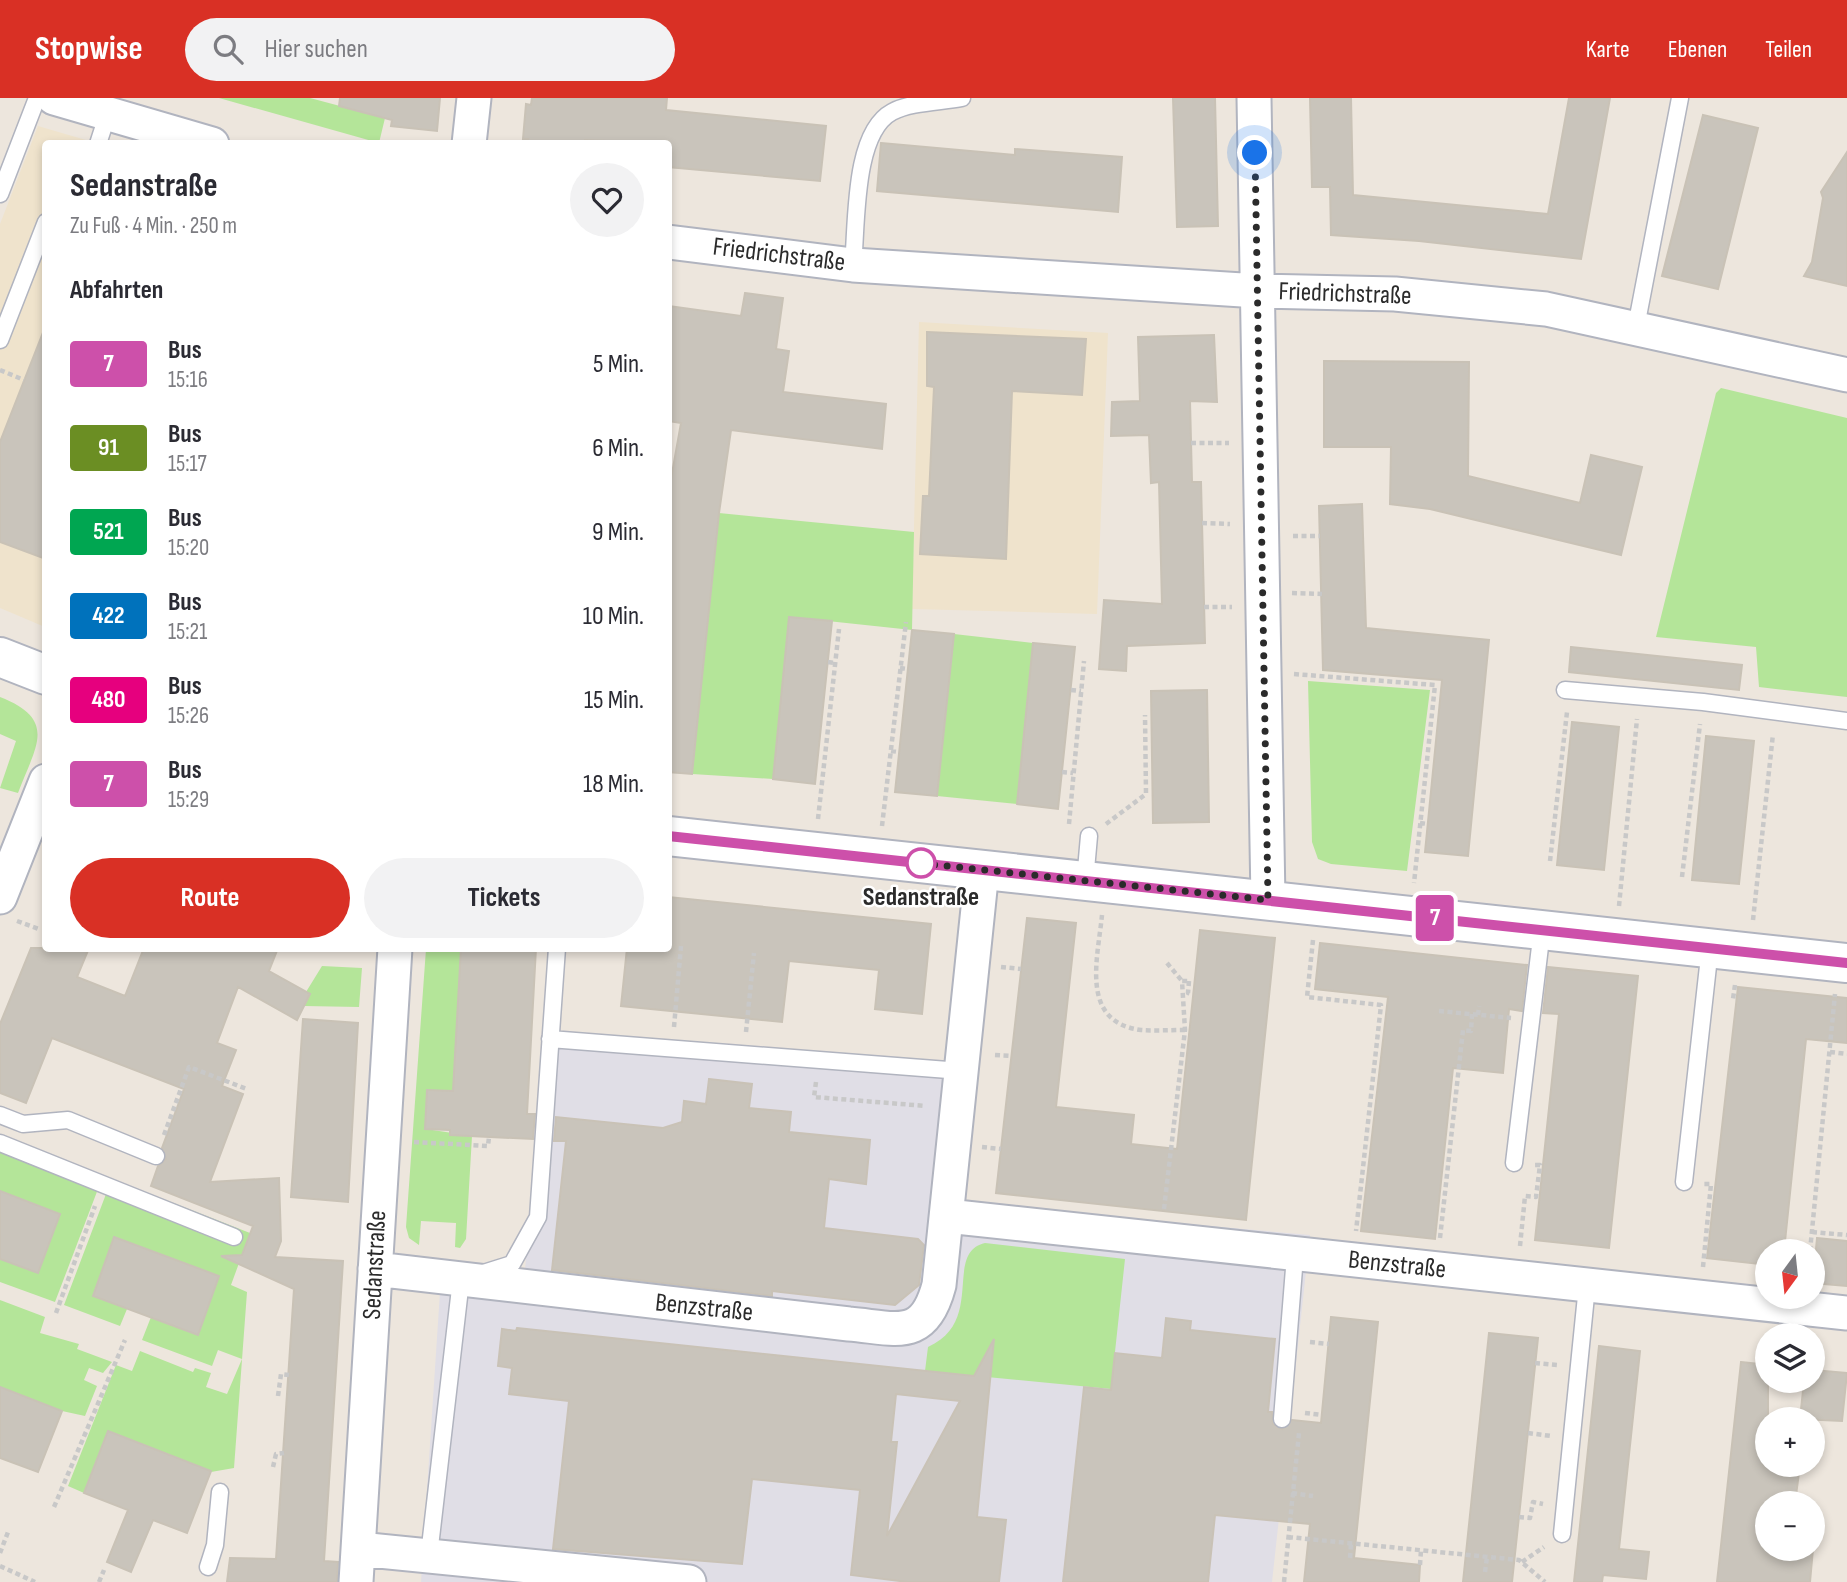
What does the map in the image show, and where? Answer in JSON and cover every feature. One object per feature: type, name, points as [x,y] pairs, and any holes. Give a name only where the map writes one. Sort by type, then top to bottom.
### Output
[{"type":"street","points":[[469,140],[474,98]]},
{"type":"street","points":[[1254,98],[1268,900]]},
{"type":"street","points":[[54,99],[103,128],[185,140]]},
{"type":"street","name":"Friedrichstraße","points":[[672,242],[853,265],[1258,291],[1395,294],[1546,309],[1847,376]]},
{"type":"street","points":[[0,657],[42,674]]},
{"type":"street","points":[[8,909],[42,794]]},
{"type":"street","points":[[672,836],[1843,962]]},
{"type":"street","name":"Benzstraße","points":[[375,1269],[906,1329],[922,1322],[933,1309],[947,1216],[982,870]]},
{"type":"street","name":"Sedanstraße","points":[[356,1582],[395,952]]},
{"type":"street","name":"Benzstraße","points":[[947,1216],[1847,1313]]},
{"type":"street","points":[[359,1549],[689,1582]]},
{"type":"lane","points":[[853,265],[863,155],[877,122],[894,110],[962,98]]},
{"type":"lane","points":[[1636,327],[1680,98]]},
{"type":"lane","points":[[0,194],[54,99]]},
{"type":"lane","points":[[0,340],[42,232]]},
{"type":"lane","points":[[1567,690],[1703,702],[1774,713],[1847,720]]},
{"type":"lane","points":[[1089,836],[1095,882]]},
{"type":"lane","points":[[1514,1163],[1529,1020],[1542,930]]},
{"type":"lane","points":[[1684,1182],[1710,948]]},
{"type":"lane","points":[[429,1555],[461,1280],[512,1264],[538,1217],[557,952]]},
{"type":"lane","points":[[550,1039],[961,1071]]},
{"type":"lane","points":[[0,1115],[23,1124],[68,1120],[156,1156]]},
{"type":"lane","points":[[0,1143],[234,1237]]},
{"type":"lane","points":[[1282,1419],[1295,1255]]},
{"type":"lane","points":[[1562,1534],[1587,1286]]},
{"type":"lane","points":[[208,1567],[215,1545],[220,1492]]},
{"type":"path","points":[[0,370],[24,380]]},
{"type":"path","points":[[1191,443],[1224,443]]},
{"type":"path","points":[[1202,523],[1226,524]]},
{"type":"path","points":[[1303,536],[1320,536]]},
{"type":"path","points":[[1303,593],[1322,594]]},
{"type":"path","points":[[1205,607],[1228,607]]},
{"type":"path","points":[[878,858],[906,622]]},
{"type":"path","points":[[815,852],[823,742],[839,629]]},
{"type":"path","points":[[1069,826],[1084,661]]},
{"type":"path","points":[[828,662],[835,663]]},
{"type":"path","points":[[900,668],[908,669]]},
{"type":"path","points":[[1306,674],[1436,682],[1436,710],[1426,766],[1417,851]]},
{"type":"path","points":[[1071,690],[1081,691]]},
{"type":"path","points":[[1550,861],[1567,690]]},
{"type":"path","points":[[1621,893],[1640,696]]},
{"type":"path","points":[[1682,877],[1703,702]]},
{"type":"path","points":[[1754,907],[1774,713]]},
{"type":"path","points":[[1144,715],[1146,791]]},
{"type":"path","points":[[1145,724],[1151,723]]},
{"type":"path","points":[[891,751],[899,752]]},
{"type":"path","points":[[1426,766],[1433,767]]},
{"type":"path","points":[[1062,772],[1073,774]]},
{"type":"path","points":[[1089,836],[1146,791],[1153,791]]},
{"type":"path","points":[[1420,823],[1428,824]]},
{"type":"path","points":[[1095,882],[1096,992],[1105,1013],[1116,1022],[1140,1030],[1185,1030]]},
{"type":"path","points":[[1317,905],[1307,997],[1381,1005],[1371,1125],[1357,1222]]},
{"type":"path","points":[[8,909],[39,929]]},
{"type":"path","points":[[672,1048],[681,946]]},
{"type":"path","points":[[745,1054],[754,953]]},
{"type":"path","points":[[1811,1239],[1830,1052],[1843,962]]},
{"type":"path","points":[[1166,1187],[1185,1030],[1183,1005],[1186,999],[1182,996],[1182,981],[1167,963]]},
{"type":"path","points":[[1182,981],[1189,981],[1188,993],[1194,994]]},
{"type":"path","points":[[1734,986],[1733,999],[1736,999]]},
{"type":"path","points":[[1355,1002],[1356,993]]},
{"type":"path","points":[[1183,1005],[1192,1006]]},
{"type":"path","points":[[1438,1269],[1464,1030],[1471,1031],[1479,1006]]},
{"type":"path","points":[[1439,1011],[1529,1020]]},
{"type":"path","points":[[1830,1052],[1847,1054]]},
{"type":"path","points":[[1454,1056],[1461,1058]]},
{"type":"path","points":[[818,1060],[814,1097],[957,1108]]},
{"type":"path","points":[[156,1156],[188,1067],[247,1089]]},
{"type":"path","points":[[382,1141],[488,1146],[489,1137]]},
{"type":"path","points":[[1514,1163],[1541,1166],[1536,1197],[1525,1196],[1520,1250]]},
{"type":"path","points":[[1684,1182],[1714,1185],[1703,1259]]},
{"type":"path","points":[[55,1313],[95,1204]]},
{"type":"path","points":[[1812,1232],[1847,1236]]},
{"type":"path","points":[[54,1507],[125,1340]]},
{"type":"path","points":[[1316,1343],[1329,1344]]},
{"type":"path","points":[[1535,1363],[1545,1364]]},
{"type":"path","points":[[278,1396],[281,1374],[289,1375]]},
{"type":"path","points":[[1309,1413],[1322,1415]]},
{"type":"path","points":[[1528,1433],[1537,1434]]},
{"type":"path","points":[[273,1467],[276,1454],[284,1453]]},
{"type":"path","points":[[1284,1582],[1292,1493],[1313,1496]]},
{"type":"path","points":[[0,1553],[8,1532]]},
{"type":"path","points":[[1288,1537],[1522,1562],[1545,1582]]},
{"type":"path","points":[[1350,1558],[1351,1544]]},
{"type":"path","points":[[1420,1565],[1421,1550]]},
{"type":"path","points":[[1485,1572],[1487,1557]]},
{"type":"path","points":[[0,1566],[35,1582]]},
{"type":"path","points":[[99,1582],[104,1570]]},
{"type":"shaded area","points":[[38,126],[86,140],[42,140],[42,626],[0,608],[0,224]]},
{"type":"shaded area","points":[[919,322],[1108,333],[1097,614],[912,609]]},
{"type":"shaded area","points":[[545,1030],[952,1062],[964,1204],[1310,1235],[1272,1582],[421,1582],[440,1292],[524,1282]]},
{"type":"green space","points":[[219,98],[310,98],[385,118],[380,140],[368,140]]},
{"type":"green space","points":[[1721,388],[1847,418],[1847,697],[1759,687],[1756,647],[1656,637],[1716,393]]},
{"type":"green space","points":[[719,513],[914,532],[912,630],[790,617],[773,779],[692,774]]},
{"type":"green space","points":[[954,634],[1033,643],[1017,804],[937,796]]},
{"type":"green space","points":[[1308,681],[1430,690],[1407,871],[1331,864],[1318,859],[1312,842]]},
{"type":"green space","points":[[0,697],[30,715],[36,725],[38,736],[35,748],[18,793],[0,788],[16,741],[0,734]]},
{"type":"green space","points":[[426,952],[461,952],[453,1091],[426,1129],[472,1136],[466,1239],[460,1248],[455,1247],[456,1223],[421,1221],[419,1245],[409,1238],[406,1227]]},
{"type":"green space","points":[[322,966],[362,968],[359,1007],[304,1006],[310,994],[306,992]]},
{"type":"green space","points":[[0,1135],[250,1233],[231,1285],[247,1292],[234,1468],[211,1472],[109,1431],[84,1493],[68,1486],[116,1365],[132,1371],[140,1351],[193,1372],[195,1368],[211,1373],[206,1387],[227,1394],[242,1359],[218,1350],[212,1366],[142,1340],[151,1317],[198,1334],[115,1237],[93,1295],[127,1309],[120,1326],[64,1305],[106,1194],[98,1189],[55,1302],[0,1282],[0,1258],[38,1273],[60,1214],[0,1191]]},
{"type":"green space","points":[[985,1243],[1125,1259],[1111,1389],[925,1371],[928,1347],[945,1335],[955,1321],[967,1260],[973,1249]]},
{"type":"green space","points":[[0,1300],[45,1317],[40,1333],[79,1344],[77,1349],[112,1362],[103,1373],[89,1368],[84,1380],[97,1386],[85,1416],[62,1411],[0,1387]]},
{"type":"building","points":[[340,98],[440,98],[437,131],[391,126],[392,120],[339,106]]},
{"type":"building","points":[[532,98],[667,98],[666,110],[826,126],[820,181],[672,167],[672,140],[523,139],[526,104],[531,105]]},
{"type":"building","points":[[1173,98],[1215,98],[1218,226],[1177,227]]},
{"type":"building","points":[[1310,98],[1351,98],[1353,195],[1548,214],[1569,98],[1610,98],[1581,259],[1419,241],[1331,235],[1330,187],[1312,187]]},
{"type":"building","points":[[1703,115],[1758,128],[1718,289],[1662,276]]},
{"type":"building","points":[[881,143],[1015,155],[1015,149],[1122,157],[1118,212],[877,191]]},
{"type":"building","points":[[1847,152],[1847,286],[1804,276],[1812,262],[1823,198],[1821,192]]},
{"type":"building","points":[[745,293],[783,298],[776,349],[789,351],[783,392],[886,404],[882,449],[731,430],[719,513],[692,774],[672,772],[672,474],[681,423],[672,422],[672,307],[741,316]]},
{"type":"building","points":[[927,332],[1086,339],[1082,395],[1012,391],[1006,559],[920,554],[923,496],[929,496],[934,387],[927,386]]},
{"type":"building","points":[[42,335],[42,558],[0,542],[0,442]]},
{"type":"building","points":[[1214,335],[1217,402],[1190,401],[1192,482],[1201,482],[1205,643],[1127,646],[1126,671],[1099,669],[1104,600],[1162,604],[1159,482],[1151,483],[1149,435],[1111,436],[1112,402],[1140,401],[1138,337]]},
{"type":"building","points":[[1324,361],[1469,362],[1468,476],[1580,503],[1591,455],[1642,467],[1621,555],[1430,509],[1390,504],[1391,447],[1324,447]]},
{"type":"building","points":[[1362,504],[1366,628],[1489,640],[1468,856],[1425,852],[1442,680],[1323,670],[1319,506]]},
{"type":"building","points":[[789,617],[832,621],[815,784],[773,779]]},
{"type":"building","points":[[912,630],[954,634],[937,796],[895,792]]},
{"type":"building","points":[[1033,643],[1075,647],[1058,809],[1017,804]]},
{"type":"building","points":[[1571,647],[1742,665],[1739,690],[1569,672]]},
{"type":"building","points":[[1207,690],[1209,822],[1153,823],[1151,691]]},
{"type":"building","points":[[1572,722],[1619,727],[1604,870],[1557,865]]},
{"type":"building","points":[[1706,736],[1754,741],[1739,884],[1692,880]]},
{"type":"building","points":[[672,897],[931,924],[922,1014],[875,1009],[879,970],[789,961],[782,1022],[621,1006],[627,952],[672,952]]},
{"type":"building","points":[[1027,918],[1076,923],[1056,1107],[1134,1115],[1131,1144],[1177,1149],[1200,930],[1275,938],[1246,1220],[996,1193]]},
{"type":"building","points":[[1320,943],[1527,965],[1522,1011],[1509,1009],[1503,1073],[1453,1068],[1435,1239],[1361,1231],[1388,997],[1315,989]]},
{"type":"building","points":[[31,948],[42,948],[42,952],[87,952],[77,977],[125,996],[142,952],[276,952],[269,971],[310,994],[297,1020],[238,987],[217,1043],[236,1050],[222,1086],[243,1094],[210,1182],[279,1178],[281,1241],[275,1257],[343,1261],[324,1561],[338,1562],[337,1582],[227,1582],[230,1558],[276,1559],[294,1289],[221,1256],[242,1255],[253,1226],[151,1186],[158,1166],[166,1159],[162,1148],[184,1089],[52,1038],[26,1103],[0,1093],[0,1024]]},
{"type":"building","points":[[461,952],[536,952],[527,1114],[535,1114],[533,1139],[450,1135],[450,1130],[425,1129],[427,1090],[453,1091]]},
{"type":"building","points":[[1548,967],[1638,976],[1609,1248],[1535,1240],[1559,1014],[1543,1013]]},
{"type":"building","points":[[1738,987],[1847,998],[1847,1043],[1806,1039],[1785,1239],[1755,1239],[1755,1264],[1707,1258]]},
{"type":"building","points":[[303,1019],[358,1023],[348,1202],[291,1197]]},
{"type":"building","points":[[709,1079],[752,1084],[749,1108],[791,1112],[789,1132],[870,1140],[866,1184],[829,1179],[824,1228],[918,1239],[924,1245],[919,1285],[895,1305],[772,1291],[772,1296],[552,1270],[566,1141],[554,1141],[556,1117],[663,1128],[682,1122],[684,1101],[706,1104]]},
{"type":"building","points":[[0,1191],[60,1214],[38,1273],[0,1259]]},
{"type":"building","points":[[114,1237],[219,1276],[198,1335],[93,1296]]},
{"type":"building","points":[[1817,1238],[1847,1241],[1847,1286],[1825,1284],[1825,1239]]},
{"type":"building","points":[[1331,1317],[1378,1322],[1354,1558],[1420,1565],[1419,1582],[1304,1582],[1310,1524],[1215,1515],[1208,1582],[1063,1582],[1084,1387],[1111,1390],[1115,1353],[1162,1358],[1166,1318],[1191,1321],[1190,1330],[1275,1339],[1268,1412],[1272,1412],[1273,1424],[1282,1429],[1292,1420],[1321,1423]]},
{"type":"building","points":[[517,1328],[974,1376],[994,1339],[977,1517],[1006,1520],[999,1582],[908,1582],[851,1575],[860,1490],[752,1479],[742,1564],[553,1549],[569,1401],[509,1394],[512,1368],[498,1366],[502,1329],[516,1331]],"holes":[[[896,1394],[960,1401],[887,1536],[897,1442],[891,1442]]]},
{"type":"building","points":[[1489,1333],[1538,1338],[1512,1582],[1463,1582]]},
{"type":"building","points":[[1599,1346],[1640,1351],[1619,1549],[1649,1552],[1646,1579],[1603,1575],[1602,1582],[1574,1582]]},
{"type":"building","points":[[1741,1362],[1755,1364],[1755,1393],[1768,1393],[1768,1407],[1755,1407],[1755,1477],[1798,1477],[1797,1491],[1755,1491],[1755,1561],[1812,1561],[1810,1582],[1717,1582]]},
{"type":"building","points":[[1825,1371],[1847,1373],[1842,1421],[1825,1420],[1825,1407],[1801,1407],[1803,1393],[1825,1393]]},
{"type":"building","points":[[0,1387],[62,1411],[38,1472],[0,1458]]},
{"type":"building","points":[[108,1431],[211,1471],[187,1533],[153,1520],[131,1572],[107,1562],[128,1510],[84,1493]]},
{"type":"bus line","name":"7","points":[[672,836],[1847,963]]},
{"type":"place","name":"Sedanstraße","points":[[921,863]]},
{"type":"route","points":[[921,863],[909,862],[1268,900],[1255,153]]}]
